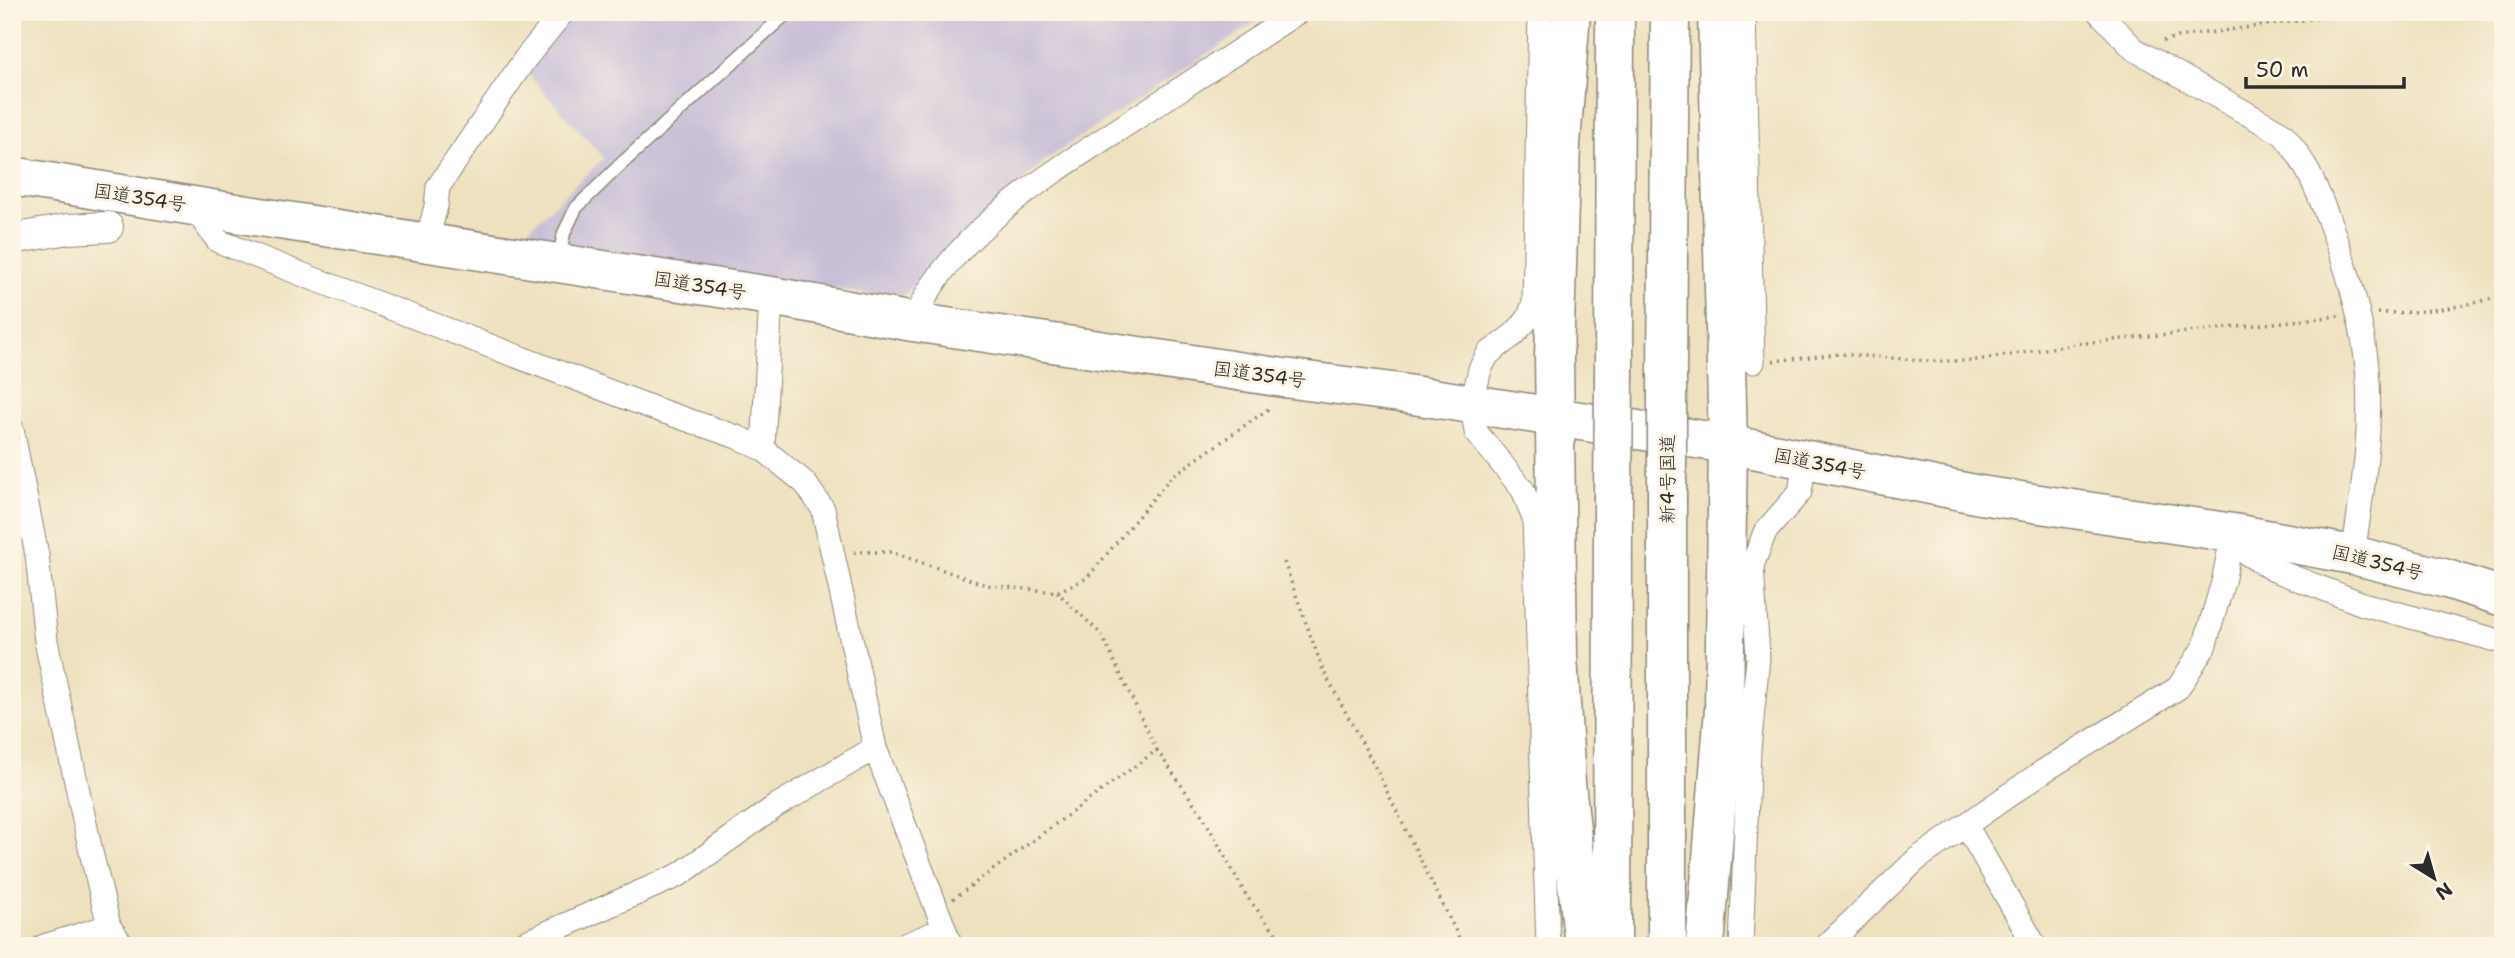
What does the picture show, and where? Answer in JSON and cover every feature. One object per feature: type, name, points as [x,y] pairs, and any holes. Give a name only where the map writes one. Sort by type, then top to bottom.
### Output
[{"type":"highway","points":[[1571,12],[1561,144],[1554,357],[1558,656],[1566,783],[1584,946]]},
{"type":"highway","points":[[1612,946],[1615,12]]},
{"type":"highway","name":"新4号国道","points":[[1667,946],[1670,12]]},
{"type":"highway","points":[[1705,946],[1724,709],[1728,444],[1717,12]]},
{"type":"highway","name":"国道354号","points":[[12,176],[772,296],[913,322],[1728,444],[1980,495],[2233,533],[2353,555],[2447,579],[2503,597]]},
{"type":"street","points":[[427,241],[438,187],[525,59],[563,12]]},
{"type":"street","points":[[913,322],[923,298],[959,253],[1002,210],[1051,174],[1298,12]]},
{"type":"street","points":[[1540,12],[1534,303],[1528,319],[1513,335],[1488,354],[1480,369],[1472,404],[1476,432],[1523,490],[1534,519],[1548,946]]},
{"type":"street","points":[[1744,12],[1753,362]]},
{"type":"street","points":[[2099,12],[2134,49],[2283,134],[2299,152],[2308,169],[2342,252],[2358,314],[2367,369],[2365,479],[2353,555]]},
{"type":"street","points":[[200,207],[204,222],[218,240],[653,408],[737,437],[763,449],[805,483],[823,509],[875,748],[944,928],[902,946]]},
{"type":"street","points":[[12,239],[68,229],[108,227]]},
{"type":"street","points":[[763,449],[772,296]]},
{"type":"street","points":[[12,429],[37,555],[46,642],[91,852],[109,926],[123,946]]},
{"type":"street","points":[[1741,946],[1749,750],[1758,659],[1752,566],[1765,531],[1800,492],[1805,460]]},
{"type":"street","points":[[2233,533],[2246,553],[2272,569],[2363,604],[2503,642]]},
{"type":"street","points":[[1826,946],[1917,859],[2042,772],[2178,688],[2204,647],[2223,582],[2233,533]]},
{"type":"street","points":[[517,946],[679,875],[776,806],[875,748]]},
{"type":"street","points":[[1966,825],[2035,946]]},
{"type":"street","points":[[44,946],[109,926]]},
{"type":"lane","points":[[558,262],[564,233],[576,208],[618,166],[788,12]]},
{"type":"path","points":[[2134,49],[2177,37],[2362,12]]},
{"type":"path","points":[[1753,362],[1839,354],[1929,361],[1971,361],[2076,344],[2358,314],[2409,313],[2474,304],[2503,295]]},
{"type":"path","points":[[831,546],[847,552],[891,552],[986,585],[1057,592],[1087,578],[1171,477],[1267,410],[1284,378]]},
{"type":"path","points":[[1284,562],[1323,670],[1373,763],[1463,946]]},
{"type":"path","points":[[1057,592],[1101,634],[1157,750],[1203,818],[1247,897],[1286,946]]},
{"type":"path","points":[[944,928],[1157,750]]},
{"type":"shaded area","points":[[575,12],[1271,12],[1045,160],[900,299],[518,239],[604,158],[526,72]]}]
